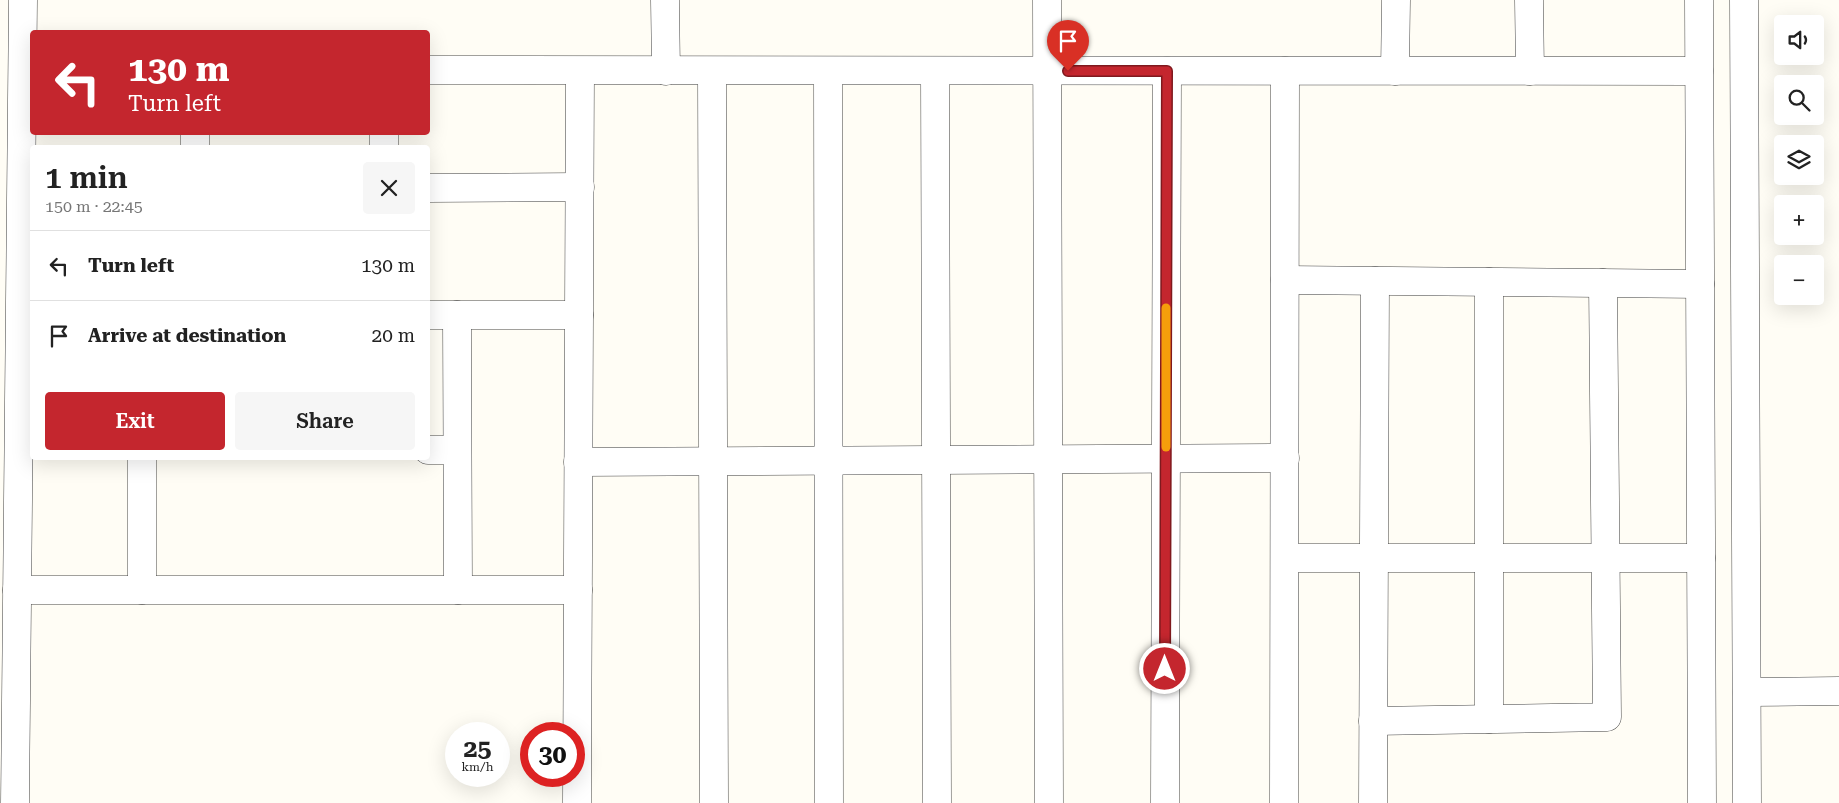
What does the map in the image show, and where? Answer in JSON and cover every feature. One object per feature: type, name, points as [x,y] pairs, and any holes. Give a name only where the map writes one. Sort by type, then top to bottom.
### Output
[{"type":"street","points":[[15,803],[17,590],[9,458],[26,319],[27,189],[18,70],[23,0]]},
{"type":"street","points":[[666,0],[666,70]]},
{"type":"street","points":[[1047,0],[1049,803]]},
{"type":"street","points":[[1395,72],[1396,0]]},
{"type":"street","points":[[1529,0],[1530,71]]},
{"type":"street","points":[[1699,0],[1702,803]]},
{"type":"street","points":[[1744,0],[1747,803]]},
{"type":"street","points":[[430,70],[1699,71]]},
{"type":"street","points":[[577,803],[580,71]]},
{"type":"street","points":[[712,71],[714,803]]},
{"type":"street","points":[[828,71],[829,803]]},
{"type":"street","points":[[935,71],[937,803]]},
{"type":"street","points":[[1164,803],[1167,71]]},
{"type":"street","points":[[1284,803],[1285,71]]},
{"type":"street","points":[[430,188],[580,187]]},
{"type":"street","points":[[1285,280],[1700,284]]},
{"type":"street","points":[[1373,803],[1375,281]]},
{"type":"street","points":[[1489,282],[1489,719]]},
{"type":"street","points":[[1373,720],[1607,717],[1603,283]]},
{"type":"street","points":[[430,315],[579,315]]},
{"type":"street","points":[[457,315],[458,590]]},
{"type":"street","points":[[430,450],[457,450]]},
{"type":"street","points":[[578,462],[1285,458]]},
{"type":"street","points":[[142,460],[142,590]]},
{"type":"street","points":[[1285,558],[1701,558]]},
{"type":"street","points":[[17,590],[578,590]]},
{"type":"street","points":[[1747,692],[1839,691]]},
{"type":"slow traffic","points":[[1166,308],[1166,447]]},
{"type":"route","points":[[1068,71],[1167,71],[1165,669]]}]
